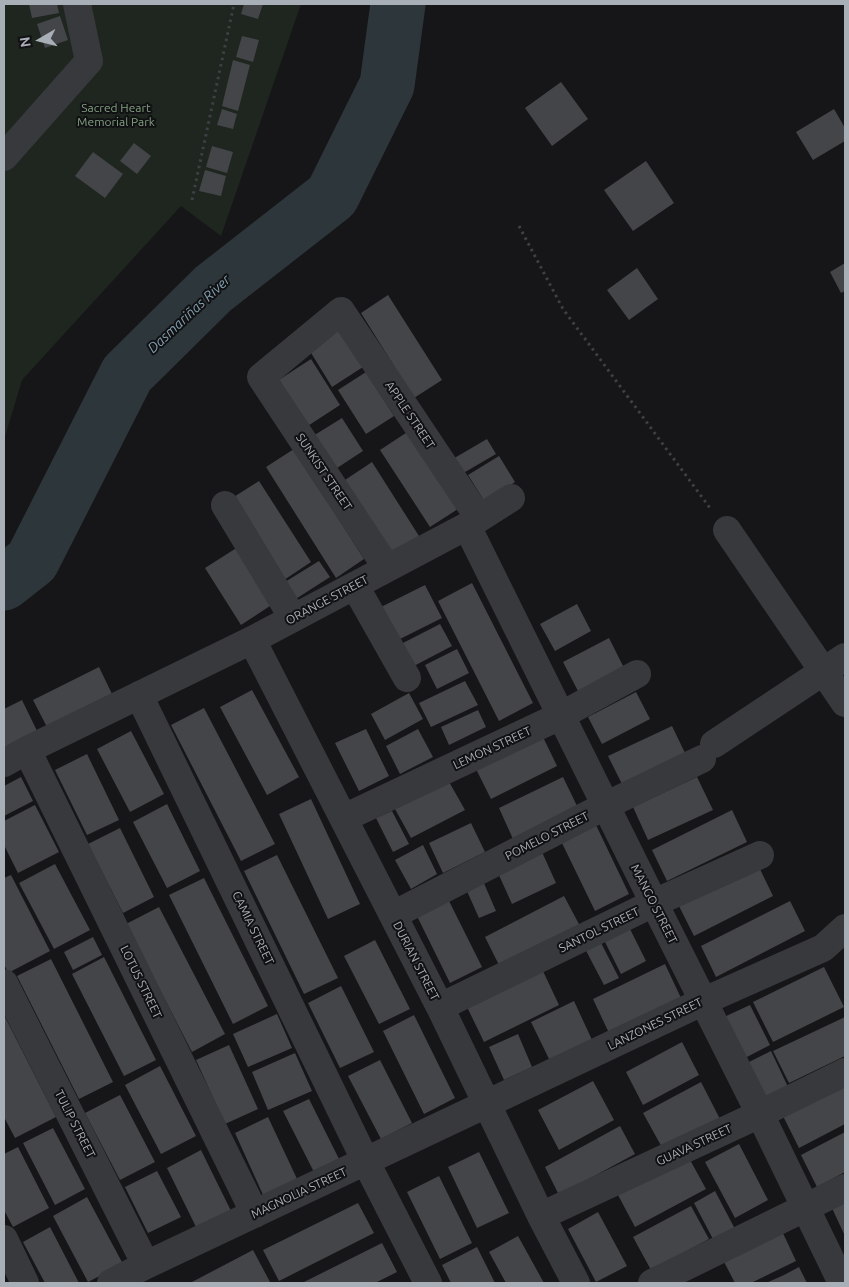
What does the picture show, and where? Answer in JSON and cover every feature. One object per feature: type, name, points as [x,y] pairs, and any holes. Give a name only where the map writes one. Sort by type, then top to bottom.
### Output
[{"type":"street","points":[[4,157],[89,61],[78,4]]},
{"type":"street","name":"SUNKIST STREET","points":[[341,311],[261,377],[387,568]]},
{"type":"street","name":"APPLE STREET","points":[[341,311],[473,522]]},
{"type":"street","name":"ORANGE STREET","points":[[15,756],[252,640],[473,522],[511,498]]},
{"type":"street","points":[[225,505],[293,618]]},
{"type":"street","name":"MANGO STREET","points":[[473,522],[560,716],[704,1001],[842,1283]]},
{"type":"street","points":[[727,530],[834,664],[845,704]]},
{"type":"street","points":[[355,586],[407,678]]},
{"type":"street","name":"DURIAN STREET","points":[[252,640],[440,1007],[541,1216],[576,1283]]},
{"type":"street","name":"POMELO STREET","points":[[393,916],[708,751],[834,664]]},
{"type":"street","name":"LEMON STREET","points":[[344,818],[560,716],[637,674]]},
{"type":"street","name":"CAMIA STREET","points":[[139,695],[423,1282]]},
{"type":"street","name":"LOTUS STREET","points":[[15,756],[255,1214]]},
{"type":"street","name":"SANTOL STREET","points":[[440,1007],[654,903],[760,855]]},
{"type":"street","name":"LANZONES STREET","points":[[488,1104],[704,1001],[823,948],[845,928]]},
{"type":"street","name":"TULIP STREET","points":[[4,983],[146,1265]]},
{"type":"street","name":"GUAVA STREET","points":[[541,1216],[760,1114],[845,1072]]},
{"type":"street","name":"MAGNOLIA STREET","points":[[111,1283],[488,1104]]},
{"type":"street","points":[[652,1283],[806,1209],[845,1188]]},
{"type":"street","points":[[4,1239],[25,1283]]},
{"type":"path","points":[[192,200],[234,4]]},
{"type":"path","points":[[519,226],[563,309],[727,530]]},
{"type":"green space","name":"Sacred Heart Memorial Park","points":[[4,4],[301,4],[221,236],[181,206],[22,380],[4,440]]},
{"type":"building","points":[[29,4],[57,4],[59,13],[32,18]]},
{"type":"building","points":[[244,4],[263,4],[258,19],[241,14]]},
{"type":"building","points":[[60,16],[68,40],[45,48],[37,24]]},
{"type":"building","points":[[242,36],[259,40],[253,62],[236,57]]},
{"type":"building","points":[[233,60],[250,65],[238,111],[222,106]]},
{"type":"building","points":[[561,82],[588,119],[552,146],[525,108]]},
{"type":"building","points":[[222,109],[237,114],[233,129],[217,125]]},
{"type":"building","points":[[834,109],[845,128],[845,141],[813,160],[796,132]]},
{"type":"building","points":[[134,143],[151,156],[137,174],[120,161]]},
{"type":"building","points":[[212,146],[233,152],[227,173],[206,167]]},
{"type":"building","points":[[93,152],[123,174],[105,198],[75,176]]},
{"type":"building","points":[[646,161],[674,203],[633,231],[604,190]]},
{"type":"building","points":[[205,170],[226,176],[221,196],[199,191]]},
{"type":"building","points":[[845,263],[845,291],[841,293],[830,272]]},
{"type":"building","points":[[637,268],[658,299],[629,320],[607,290]]},
{"type":"building","points":[[388,295],[442,380],[414,398],[361,313]]},
{"type":"building","points":[[335,324],[363,367],[332,387],[305,343]]},
{"type":"building","points":[[311,359],[340,405],[300,431],[271,385]]},
{"type":"building","points":[[366,372],[394,416],[366,434],[338,390]]},
{"type":"building","points":[[342,418],[363,451],[334,470],[313,436]]},
{"type":"building","points":[[412,429],[461,507],[430,527],[380,450]]},
{"type":"building","points":[[487,439],[496,454],[460,475],[451,460]]},
{"type":"building","points":[[294,449],[364,559],[336,578],[266,467]]},
{"type":"building","points":[[499,456],[515,482],[485,502],[468,475]]},
{"type":"building","points":[[372,462],[419,536],[391,554],[345,480]]},
{"type":"building","points":[[259,481],[311,562],[281,582],[229,500]]},
{"type":"building","points":[[238,547],[273,604],[241,625],[205,568]]},
{"type":"building","points":[[319,561],[330,577],[291,602],[280,585]]},
{"type":"building","points":[[472,583],[533,703],[499,721],[438,601]]},
{"type":"building","points":[[425,585],[442,618],[398,640],[381,607]]},
{"type":"building","points":[[577,604],[591,631],[555,651],[540,624]]},
{"type":"building","points":[[440,624],[452,646],[412,667],[401,644]]},
{"type":"building","points":[[609,638],[624,668],[578,691],[563,662]]},
{"type":"building","points":[[457,649],[469,673],[437,689],[425,665]]},
{"type":"building","points":[[99,667],[113,696],[48,729],[33,700]]},
{"type":"building","points":[[465,681],[478,705],[431,727],[419,703]]},
{"type":"building","points":[[252,690],[299,777],[267,795],[220,707]]},
{"type":"building","points":[[636,692],[650,719],[602,744],[588,717]]},
{"type":"building","points":[[409,693],[423,719],[385,740],[371,714]]},
{"type":"building","points":[[22,700],[39,735],[4,751],[4,709]]},
{"type":"building","points":[[204,708],[275,844],[241,861],[171,725]]},
{"type":"building","points":[[478,710],[486,727],[449,745],[441,727]]},
{"type":"building","points":[[672,726],[686,755],[623,786],[608,756]]},
{"type":"building","points":[[366,729],[389,776],[359,791],[335,743]]},
{"type":"building","points":[[418,729],[433,757],[400,774],[386,746]]},
{"type":"building","points":[[131,731],[164,794],[130,812],[97,749]]},
{"type":"building","points":[[543,737],[557,766],[491,799],[476,769]]},
{"type":"building","points":[[87,754],[119,820],[87,835],[55,770]]},
{"type":"building","points":[[21,777],[33,801],[4,816],[4,786]]},
{"type":"building","points":[[563,777],[578,808],[513,839],[499,808]]},
{"type":"building","points":[[697,777],[713,810],[648,840],[633,807]]},
{"type":"building","points":[[448,780],[465,810],[411,838],[395,809]]},
{"type":"building","points":[[311,799],[360,904],[328,919],[279,814]]},
{"type":"building","points":[[167,804],[200,871],[167,888],[133,822]]},
{"type":"building","points":[[35,805],[59,852],[18,873],[4,845],[4,821]]},
{"type":"building","points":[[732,810],[747,842],[667,881],[652,850]]},
{"type":"building","points":[[392,811],[409,844],[393,852],[376,818]]},
{"type":"building","points":[[471,823],[485,852],[443,873],[429,843]]},
{"type":"building","points":[[596,825],[629,894],[595,911],[561,841]]},
{"type":"building","points":[[120,828],[154,897],[123,913],[88,844]]},
{"type":"building","points":[[423,845],[437,874],[411,889],[395,860]]},
{"type":"building","points":[[542,852],[556,883],[512,904],[498,873]]},
{"type":"building","points":[[277,855],[338,978],[304,994],[244,871]]},
{"type":"building","points":[[55,864],[90,930],[54,949],[19,883]]},
{"type":"building","points":[[758,865],[773,896],[694,936],[679,906]]},
{"type":"building","points":[[11,875],[50,951],[8,973],[4,964],[4,878]]},
{"type":"building","points":[[204,878],[268,1006],[233,1024],[169,895]]},
{"type":"building","points":[[483,881],[496,911],[479,918],[466,889]]},
{"type":"building","points":[[446,895],[482,967],[450,983],[414,910]]},
{"type":"building","points":[[564,896],[580,926],[500,967],[485,937]]},
{"type":"building","points":[[790,901],[805,931],[716,977],[701,946]]},
{"type":"building","points":[[159,907],[225,1034],[192,1052],[126,924]]},
{"type":"building","points":[[630,929],[646,961],[621,974],[605,942]]},
{"type":"building","points":[[597,935],[619,978],[604,985],[582,943]]},
{"type":"building","points":[[93,937],[102,955],[73,970],[64,952]]},
{"type":"building","points":[[375,940],[410,1009],[379,1024],[344,956]]},
{"type":"building","points":[[104,957],[156,1060],[124,1076],[72,974]]},
{"type":"building","points":[[51,959],[113,1082],[79,1099],[17,976]]},
{"type":"building","points":[[665,964],[681,998],[609,1033],[593,999]]},
{"type":"building","points":[[824,967],[844,1007],[773,1042],[753,1002]]},
{"type":"building","points":[[542,969],[559,1005],[484,1042],[467,1007]]},
{"type":"building","points":[[341,986],[374,1052],[340,1068],[308,1003]]},
{"type":"building","points":[[574,1001],[593,1042],[551,1063],[531,1022]]},
{"type":"building","points":[[750,1005],[770,1045],[743,1059],[724,1017]]},
{"type":"building","points":[[277,1014],[292,1048],[248,1067],[233,1034]]},
{"type":"building","points":[[4,1015],[56,1117],[15,1138],[4,1117]]},
{"type":"building","points":[[414,1015],[455,1098],[424,1114],[383,1031]]},
{"type":"building","points":[[845,1017],[845,1056],[789,1083],[773,1051]]},
{"type":"building","points":[[518,1034],[532,1067],[504,1080],[489,1047]]},
{"type":"building","points":[[682,1042],[699,1075],[643,1105],[626,1072]]},
{"type":"building","points":[[229,1045],[258,1109],[225,1124],[196,1060]]},
{"type":"building","points":[[771,1051],[789,1089],[761,1103],[743,1065]]},
{"type":"building","points":[[295,1053],[312,1091],[268,1110],[252,1072]]},
{"type":"building","points":[[380,1060],[412,1123],[381,1139],[348,1076]]},
{"type":"building","points":[[160,1066],[196,1136],[161,1154],[125,1085]]},
{"type":"building","points":[[593,1081],[614,1120],[559,1150],[538,1110]]},
{"type":"building","points":[[701,1082],[721,1121],[664,1151],[643,1113]]},
{"type":"building","points":[[845,1084],[845,1124],[799,1148],[783,1116]]},
{"type":"building","points":[[120,1095],[155,1162],[120,1180],[85,1113]]},
{"type":"building","points":[[309,1099],[343,1167],[318,1180],[283,1111]]},
{"type":"building","points":[[268,1117],[298,1181],[264,1197],[235,1133]]},
{"type":"building","points":[[620,1126],[635,1154],[559,1195],[545,1167]]},
{"type":"building","points":[[53,1128],[85,1189],[55,1205],[23,1143]]},
{"type":"building","points":[[845,1132],[845,1172],[817,1187],[801,1155]]},
{"type":"building","points":[[739,1144],[768,1200],[735,1218],[705,1162]]},
{"type":"building","points":[[18,1147],[49,1208],[13,1227],[4,1210],[4,1154]]},
{"type":"building","points":[[201,1150],[231,1211],[197,1229],[167,1168]]},
{"type":"building","points":[[479,1152],[509,1213],[477,1228],[448,1167]]},
{"type":"building","points":[[689,1158],[706,1189],[635,1227],[618,1195]]},
{"type":"building","points":[[157,1171],[181,1217],[148,1233],[125,1187]]},
{"type":"building","points":[[439,1176],[472,1243],[440,1259],[407,1192]]},
{"type":"building","points":[[715,1191],[735,1229],[714,1241],[694,1203]]},
{"type":"building","points":[[87,1197],[123,1264],[88,1282],[53,1216]]},
{"type":"building","points":[[845,1199],[845,1236],[831,1206]]},
{"type":"building","points":[[358,1203],[374,1233],[279,1281],[263,1250]]},
{"type":"building","points":[[691,1206],[709,1239],[651,1270],[633,1237]]},
{"type":"building","points":[[598,1212],[627,1266],[596,1282],[568,1229]]},
{"type":"building","points":[[50,1227],[79,1283],[45,1283],[23,1242]]},
{"type":"building","points":[[782,1231],[796,1261],[751,1283],[735,1283],[723,1260]]},
{"type":"building","points":[[518,1236],[544,1283],[506,1283],[489,1252]]},
{"type":"building","points":[[382,1243],[397,1272],[375,1283],[302,1283]]},
{"type":"building","points":[[477,1247],[495,1283],[451,1283],[442,1265]]},
{"type":"building","points":[[253,1250],[270,1282],[190,1283]]},
{"type":"building","points":[[799,1267],[807,1283],[766,1283],[784,1275]]},
{"type":"waterway","name":"Dasmariñas River","points":[[4,583],[32,561],[127,374],[213,289],[332,196],[387,85],[398,4]]}]
